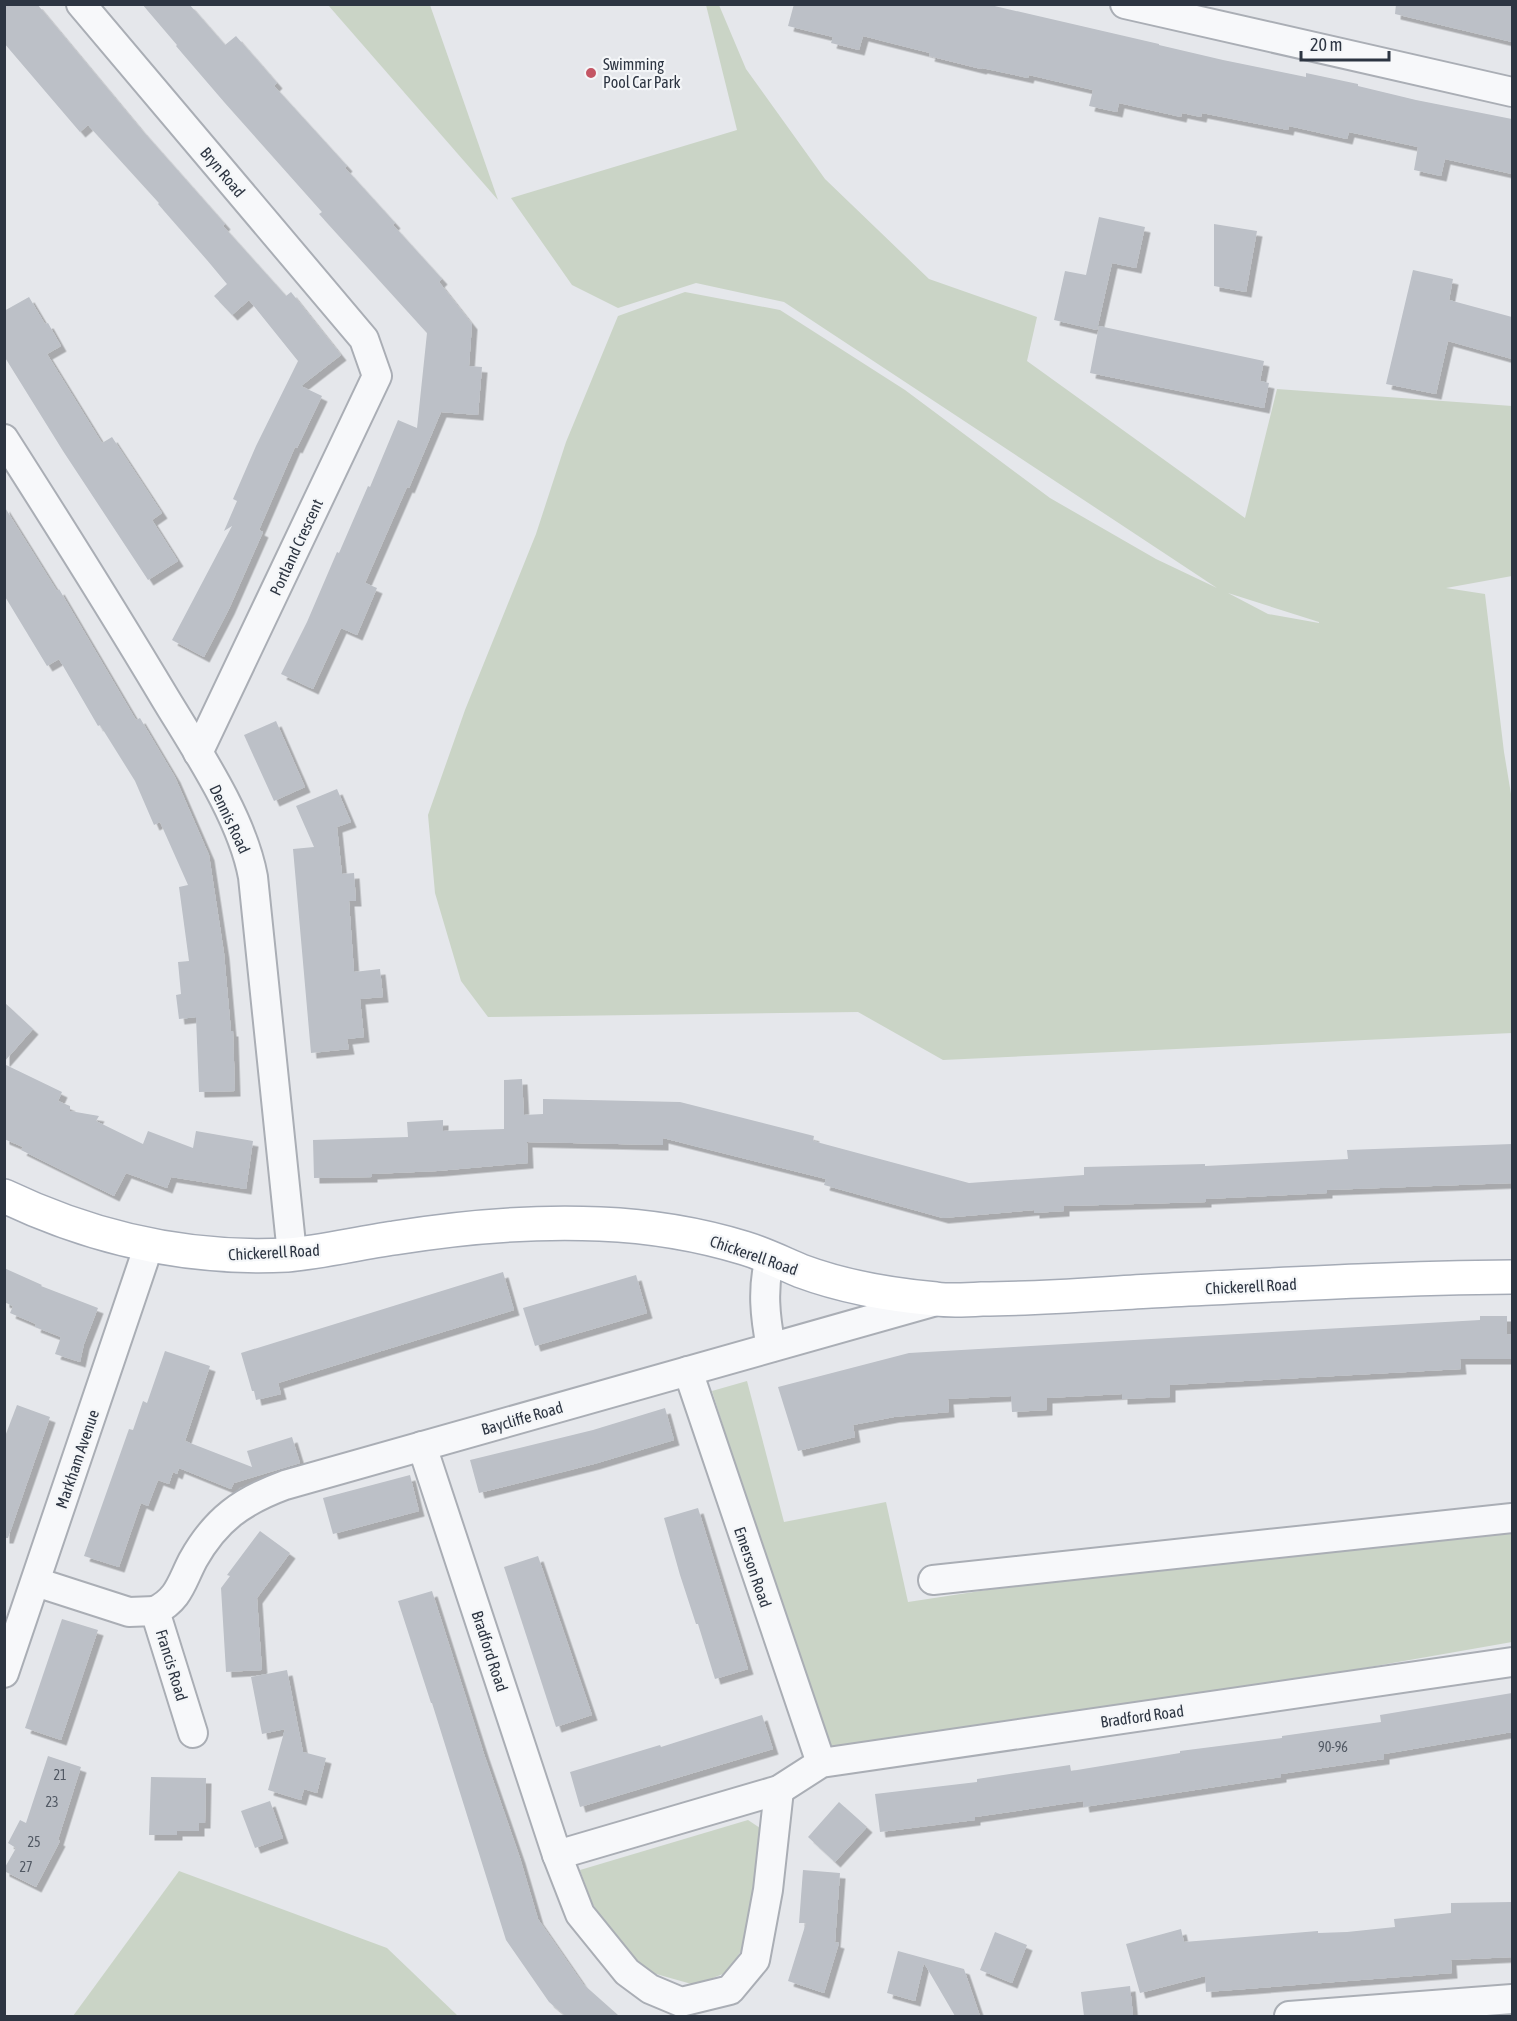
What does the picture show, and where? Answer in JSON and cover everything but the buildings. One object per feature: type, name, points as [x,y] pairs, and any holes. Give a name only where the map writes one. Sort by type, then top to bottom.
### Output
[{"type":"main road","name":"Chickerell Road","points":[[4,1196],[73,1226],[113,1238],[195,1252],[244,1256],[292,1254],[458,1228],[554,1223],[659,1229],[721,1242],[802,1271],[860,1288],[939,1300],[1512,1277]]},
{"type":"street","name":"Bryn Road","points":[[81,4],[364,339]]},
{"type":"street","points":[[1125,4],[1512,92]]},
{"type":"street","name":"Portland Crescent","points":[[198,753],[377,376],[364,339]]},
{"type":"street","name":"Dennis Road","points":[[4,439],[91,575],[198,753],[242,835],[249,859],[292,1254]]},
{"type":"street","name":"Markham Avenue","points":[[4,1673],[149,1245]]},
{"type":"street","points":[[770,1258],[764,1279],[766,1326],[771,1347]]},
{"type":"street","name":"Baycliffe Road","points":[[155,1611],[173,1600],[204,1544],[226,1516],[258,1495],[285,1485],[939,1300]]},
{"type":"street","name":"Emerson Road","points":[[687,1371],[821,1763]]},
{"type":"street","name":"Bradford Road","points":[[422,1446],[557,1855],[580,1914],[627,1971],[650,1989],[681,2002],[730,1990],[755,1960],[768,1890],[778,1790]]},
{"type":"street","points":[[933,1580],[1512,1518]]},
{"type":"street","name":"Francis Road","points":[[36,1582],[129,1612],[155,1611],[193,1733]]},
{"type":"street","name":"Bradford Road","points":[[557,1855],[778,1790],[821,1763],[1512,1662]]},
{"type":"street","points":[[1289,2016],[1498,2005]]},
{"type":"green space","points":[[328,5],[430,5],[498,200]]},
{"type":"green space","points":[[706,5],[719,5],[746,69],[825,179],[929,279],[1037,317],[1027,361],[1245,518],[1277,389],[1512,406],[1512,576],[1446,588],[1485,594],[1512,800],[1512,1033],[943,1060],[858,1012],[488,1017],[461,981],[435,893],[428,815],[465,710],[536,534],[566,442],[618,316],[685,292],[780,310],[905,390],[1050,498],[1156,559],[1217,588],[784,302],[696,283],[618,308],[572,285],[511,198],[737,130]],"holes":[[[1228,593],[1319,622],[1268,614]]]},
{"type":"green space","points":[[747,1381],[784,1522],[886,1502],[908,1602],[1512,1510],[1512,1642],[829,1762],[712,1391]]},
{"type":"green space","points":[[748,1820],[760,1828],[752,1903],[744,1946],[728,1972],[695,1985],[649,1972],[614,1936],[592,1903],[580,1870]]},
{"type":"green space","points":[[179,1871],[387,1948],[458,2016],[73,2016]]},
{"type":"place","name":"Swimming Pool Car Park","points":[[591,73]]}]
